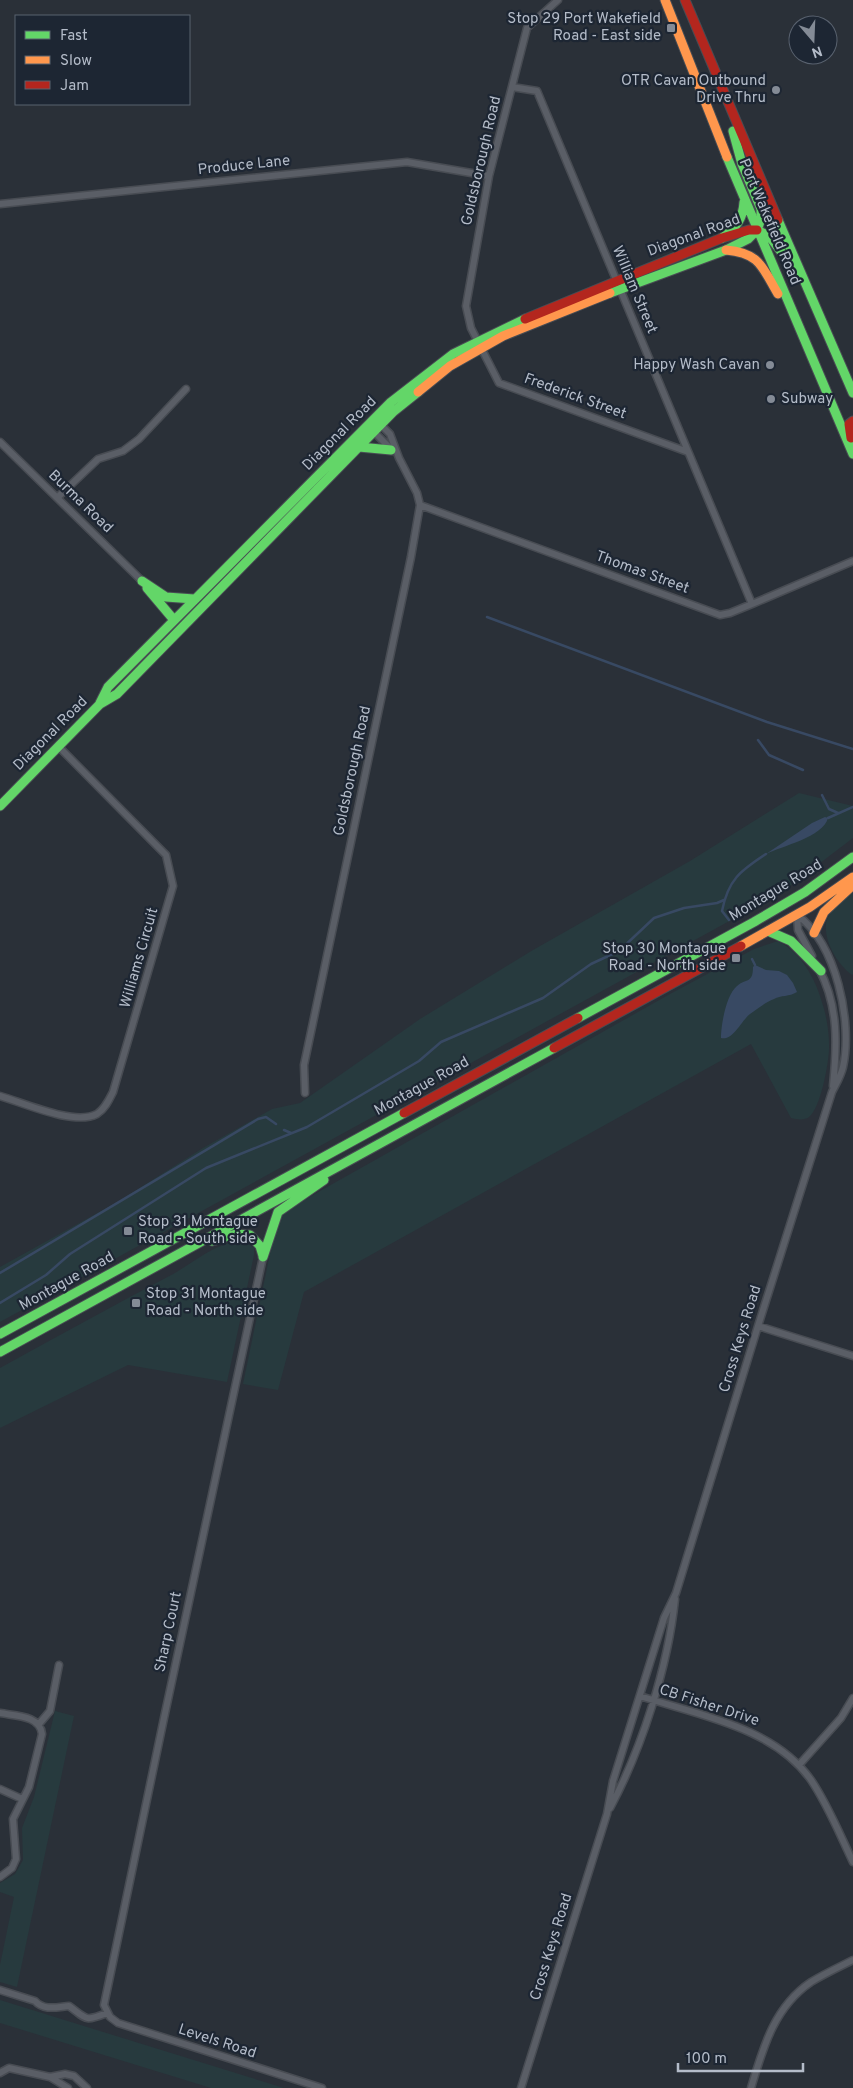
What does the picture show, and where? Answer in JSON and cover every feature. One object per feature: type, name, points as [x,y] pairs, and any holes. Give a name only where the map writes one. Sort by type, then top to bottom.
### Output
[{"type":"main road","name":"Port Wakefield Road","points":[[665,0],[744,200],[853,453]]},
{"type":"main road","name":"Port Wakefield Road","points":[[684,0],[853,393]]},
{"type":"main road","points":[[722,90],[742,164],[760,209],[761,219],[757,230],[769,236],[805,285]]},
{"type":"main road","points":[[722,238],[739,226],[744,213],[744,200]]},
{"type":"main road","name":"Diagonal Road","points":[[0,806],[100,704],[117,694],[200,611],[359,447],[391,402],[440,362],[480,343],[534,323],[722,238],[749,230],[757,230]]},
{"type":"main road","name":"Diagonal Road","points":[[619,285],[726,250],[752,236],[757,230]]},
{"type":"main road","points":[[726,250],[746,253],[757,263],[800,330]]},
{"type":"main road","points":[[853,421],[849,424],[853,453]]},
{"type":"main road","name":"Diagonal Road","points":[[100,704],[108,687],[194,600],[374,425]]},
{"type":"main road","points":[[359,447],[391,450]]},
{"type":"main road","points":[[142,582],[166,597],[194,600]]},
{"type":"main road","points":[[142,582],[174,620],[200,611]]},
{"type":"main road","name":"Montague Road","points":[[0,1334],[711,945],[791,900],[830,875],[853,857]]},
{"type":"main road","points":[[711,945],[784,913],[797,915],[811,893],[830,875]]},
{"type":"main road","name":"Montague Road","points":[[0,1352],[797,915],[853,877]]},
{"type":"main road","points":[[814,933],[817,922],[828,907],[853,885]]},
{"type":"main road","points":[[768,931],[786,936],[802,950],[821,972]]},
{"type":"main road","points":[[263,1257],[278,1212],[348,1162]]},
{"type":"main road","points":[[186,1250],[233,1234],[246,1233],[259,1244],[263,1257]]},
{"type":"street","name":"Goldsborough Road","points":[[480,343],[471,328],[466,306],[489,176],[527,28],[558,0]]},
{"type":"street","name":"William Street","points":[[512,86],[537,91],[752,604]]},
{"type":"street","name":"Produce Lane","points":[[0,204],[407,162],[489,176]]},
{"type":"street","name":"Frederick Street","points":[[480,343],[499,383],[688,452]]},
{"type":"street","points":[[57,498],[98,458],[123,451],[139,438],[186,389]]},
{"type":"street","name":"Goldsborough Road","points":[[374,425],[391,450],[399,458]]},
{"type":"street","name":"Goldsborough Road","points":[[306,1093],[304,1065],[410,567],[420,505],[417,493],[399,458],[390,434],[374,425]]},
{"type":"street","name":"Burma Road","points":[[0,442],[142,582]]},
{"type":"street","name":"Thomas Street","points":[[420,505],[720,615],[730,613],[853,561]]},
{"type":"street","name":"Williams Circuit","points":[[0,1096],[71,1118],[84,1118],[97,1114],[106,1105],[116,1084],[173,886],[166,855],[58,746]]},
{"type":"street","name":"Cross Keys Road","points":[[607,1814],[633,1760],[652,1700],[666,1654],[676,1593],[832,1092],[843,1068],[846,1017],[835,972],[806,921],[797,915]]},
{"type":"street","name":"Cross Keys Road","points":[[797,915],[798,930],[821,972],[831,1001],[836,1031],[832,1092]]},
{"type":"street","name":"Sharp Court","points":[[107,2013],[104,1998],[263,1257]]},
{"type":"street","points":[[758,1326],[853,1356]]},
{"type":"street","name":"Cross Keys Road","points":[[521,2088],[607,1814],[613,1781],[664,1618],[676,1593]]},
{"type":"street","points":[[39,1724],[50,1711],[59,1665]]},
{"type":"street","name":"CB Fisher Drive","points":[[640,1696],[759,1736],[782,1750],[798,1765],[816,1788],[853,1862]]},
{"type":"street","points":[[798,1765],[841,1718],[853,1698]]},
{"type":"street","points":[[0,1713],[30,1719],[39,1724],[42,1734],[38,1757],[29,1787],[14,1820],[16,1859],[12,1868],[0,1877]]},
{"type":"street","points":[[0,1789],[22,1799]]},
{"type":"street","points":[[751,2088],[770,2029],[785,2007],[812,1982],[853,1960]]},
{"type":"street","points":[[0,1990],[34,2001],[38,2005],[56,2009],[69,2006],[83,2018],[92,2019],[107,2013]]},
{"type":"street","name":"Levels Road","points":[[107,2013],[118,2023],[322,2088]]},
{"type":"street","points":[[0,2073],[9,2068],[50,2077],[68,2088]]},
{"type":"street","points":[[50,2077],[63,2073],[70,2075],[87,2088]]},
{"type":"green space","points":[[799,793],[853,806],[853,838],[782,892],[0,1322],[0,1267],[119,1201],[203,1148],[272,1109],[300,1103],[420,1019],[533,950],[690,861]]},
{"type":"green space","points":[[853,892],[852,975],[833,952],[827,938],[826,924],[829,915]]},
{"type":"green space","points":[[778,941],[795,954],[808,970],[818,989],[827,1022],[829,1051],[826,1071],[821,1094],[809,1117],[802,1119],[791,1118],[751,1044],[304,1292],[278,1390],[243,1384],[277,1220],[281,1213],[670,994],[754,949]]},
{"type":"green space","points":[[243,1240],[254,1248],[254,1255],[227,1382],[128,1365],[0,1428],[0,1368],[175,1273],[215,1248]]},
{"type":"green space","points":[[55,1711],[74,1716],[17,1987],[0,1982],[0,1965],[14,1897],[0,1892],[0,1883],[15,1874],[23,1860],[22,1828],[34,1797]]},
{"type":"green space","points":[[0,2000],[284,2088],[211,2088],[0,2023]]},
{"type":"water","points":[[825,817],[828,818],[825,825],[818,831],[766,854],[812,823]]},
{"type":"water","points":[[755,965],[787,975],[797,992],[765,1004],[750,1014],[733,1034],[721,1038],[723,1018],[730,996],[737,986],[752,976]]},
{"type":"waterway","points":[[487,617],[767,722],[853,749]]},
{"type":"waterway","points":[[758,740],[769,755],[803,770]]},
{"type":"waterway","points":[[822,795],[829,809],[838,813]]},
{"type":"waterway","points":[[828,818],[853,807]]},
{"type":"waterway","points":[[729,920],[722,911],[728,891],[742,871],[766,854]]},
{"type":"waterway","points":[[0,1303],[46,1275],[70,1254],[206,1168],[307,1127],[419,1061],[441,1042],[543,998],[591,964],[619,951],[654,918],[684,908],[717,903],[724,900]]},
{"type":"waterway","points":[[752,959],[755,965]]},
{"type":"waterway","points":[[0,1273],[258,1119],[266,1117],[276,1124]]},
{"type":"waterway","points":[[284,1130],[291,1133]]},
{"type":"traffic: fast","points":[[733,131],[742,164],[761,209],[761,219],[757,230]]},
{"type":"traffic: fast","points":[[727,157],[853,454]]},
{"type":"traffic: fast","points":[[722,238],[738,223],[744,202]]},
{"type":"traffic: fast","points":[[778,220],[853,393]]},
{"type":"traffic: fast","points":[[610,293],[726,250],[748,239],[757,230]]},
{"type":"traffic: fast","points":[[757,230],[769,236],[790,263]]},
{"type":"traffic: fast","points":[[100,703],[108,687],[391,402],[453,354],[525,319]]},
{"type":"traffic: fast","points":[[0,806],[100,704],[117,694],[393,412],[418,392]]},
{"type":"traffic: fast","points":[[359,447],[391,450]]},
{"type":"traffic: fast","points":[[142,581],[166,597],[194,599]]},
{"type":"traffic: fast","points":[[147,588],[174,620]]},
{"type":"traffic: fast","points":[[578,1018],[754,922],[805,892],[853,857]]},
{"type":"traffic: fast","points":[[768,931],[791,941],[821,971]]},
{"type":"traffic: fast","points":[[0,1352],[554,1048]]},
{"type":"traffic: fast","points":[[0,1334],[404,1113]]},
{"type":"traffic: fast","points":[[263,1257],[278,1212],[324,1180]]},
{"type":"traffic: fast","points":[[212,1241],[236,1234],[250,1235],[260,1246],[263,1256]]},
{"type":"traffic: slow","points":[[665,0],[727,157]]},
{"type":"traffic: slow","points":[[726,250],[746,254],[759,263],[778,294]]},
{"type":"traffic: slow","points":[[418,392],[450,366],[503,336],[610,293]]},
{"type":"traffic: slow","points":[[741,946],[810,907],[853,877]]},
{"type":"traffic: slow","points":[[814,933],[824,912],[853,885]]},
{"type":"traffic: jam","points":[[685,0],[778,220]]},
{"type":"traffic: jam","points":[[525,319],[722,238],[749,230],[757,230]]},
{"type":"traffic: jam","points":[[851,438],[849,424],[853,421]]},
{"type":"traffic: jam","points":[[554,1048],[741,946]]},
{"type":"traffic: jam","points":[[404,1113],[578,1018]]},
{"type":"place","name":"Stop 29 Port Wakefield Road - East side","points":[[671,28]]},
{"type":"place","name":"OTR Cavan Outbound Drive Thru","points":[[776,90]]},
{"type":"place","name":"Happy Wash Cavan","points":[[770,365]]},
{"type":"place","name":"Subway","points":[[771,399]]},
{"type":"place","name":"Stop 30 Montague Road - North side","points":[[736,958]]},
{"type":"place","name":"Stop 31 Montague Road - South side","points":[[128,1231]]},
{"type":"place","name":"Stop 31 Montague Road - North side","points":[[136,1303]]}]
